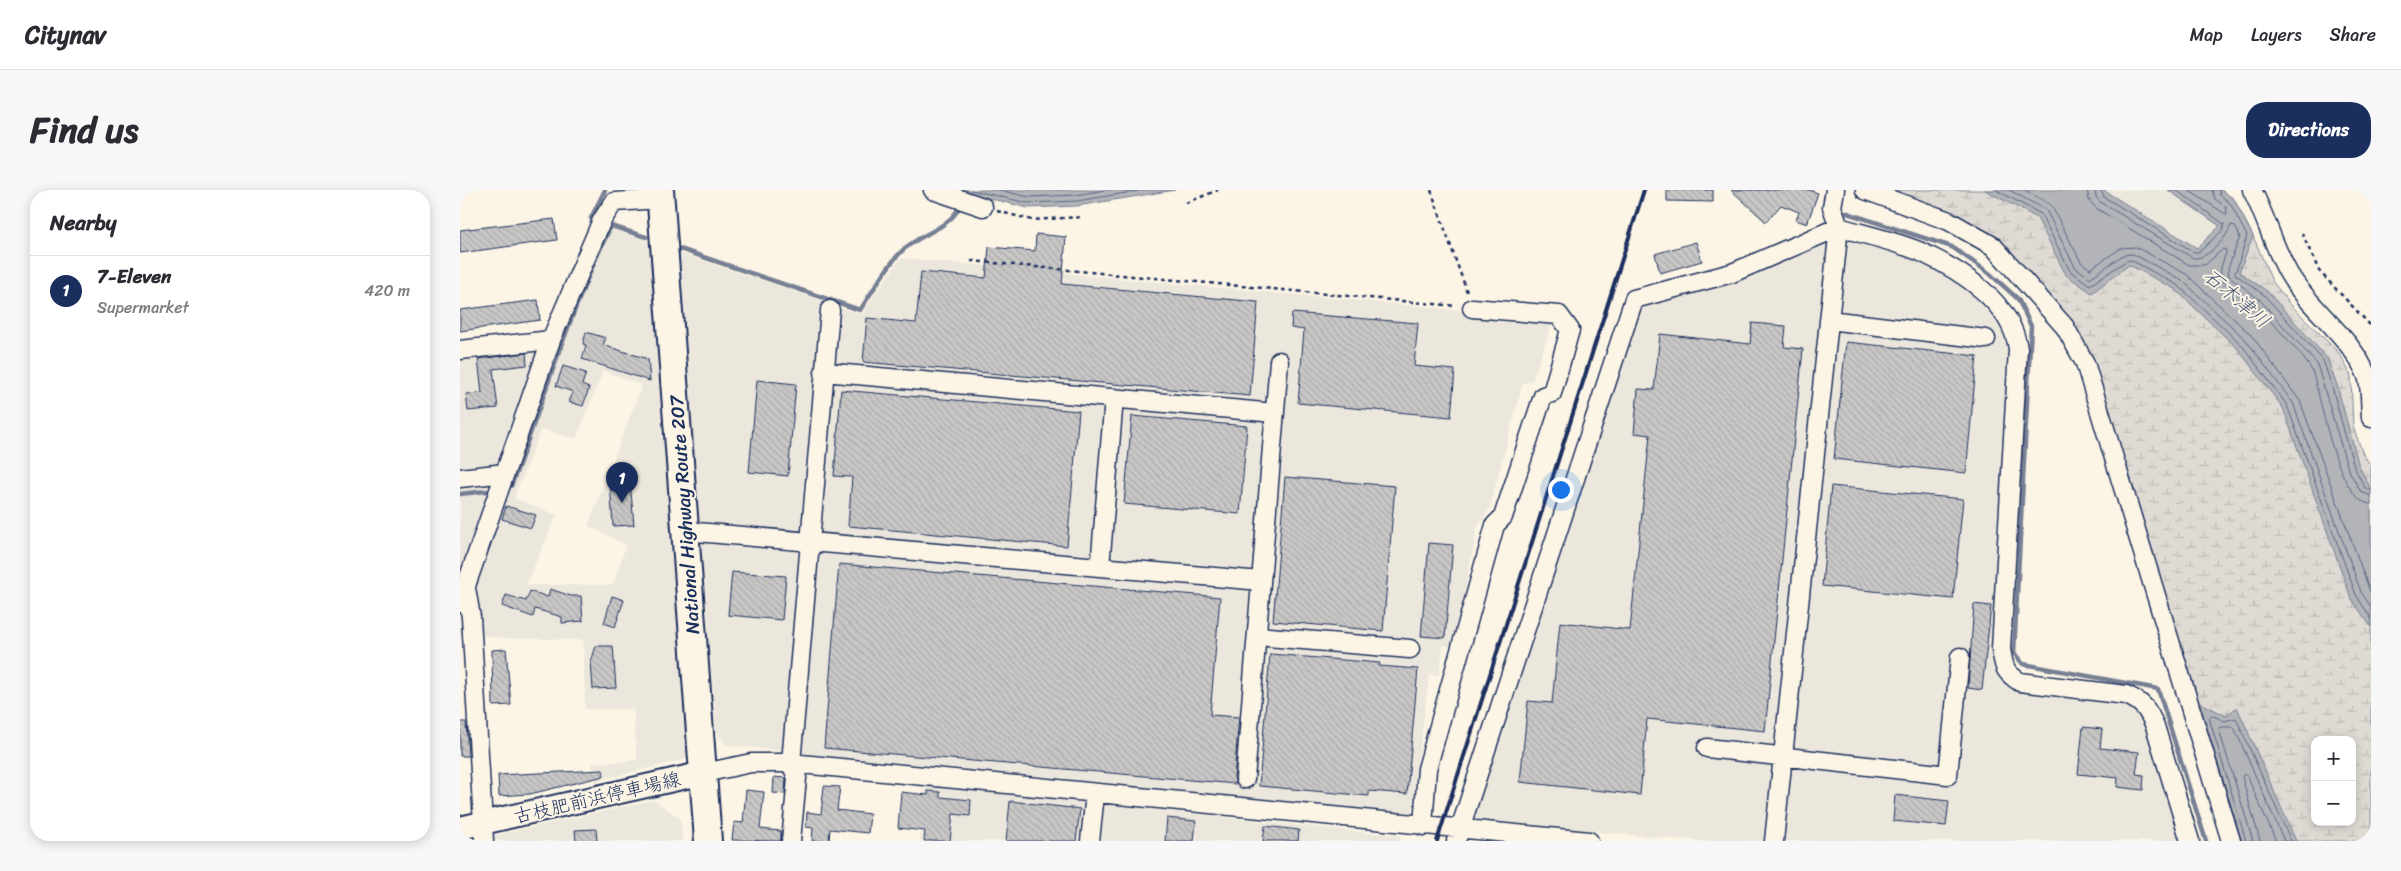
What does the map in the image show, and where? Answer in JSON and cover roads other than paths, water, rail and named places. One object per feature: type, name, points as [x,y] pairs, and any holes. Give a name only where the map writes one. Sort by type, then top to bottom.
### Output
[{"type":"highway","name":"National Highway Route 207","points":[[660,195],[708,841]]},
{"type":"main road","name":"古枝肥前浜停車場線","points":[[460,828],[484,832],[704,772]]},
{"type":"street","points":[[933,190],[983,207]]},
{"type":"street","points":[[1774,841],[1839,227],[1832,206],[1835,190]]},
{"type":"street","points":[[1865,190],[1949,221],[1993,246],[2065,327],[2085,363],[2231,841]]},
{"type":"street","points":[[2252,190],[2262,209],[2288,273],[2308,301],[2354,350],[2365,371],[2368,378],[2371,418]]},
{"type":"street","points":[[484,832],[471,617],[463,595],[551,340],[602,220],[614,202],[660,195]]},
{"type":"street","points":[[1457,835],[1634,299],[1732,273],[1839,227],[1920,252],[1969,280],[2002,310],[2011,323],[2017,336],[2018,348],[2001,649],[2004,666],[2008,674],[2020,682],[2126,696],[2140,701],[2148,710],[2155,726],[2190,841]]},
{"type":"street","points":[[1423,826],[1428,769],[1495,525],[1503,517],[1543,396],[1552,393],[1570,330],[1559,315],[1472,308]]},
{"type":"street","points":[[791,841],[797,778],[791,763],[830,310]]},
{"type":"street","points":[[1829,320],[1986,339]]},
{"type":"street","points":[[460,350],[551,340]]},
{"type":"street","points":[[1245,779],[1279,361]]},
{"type":"street","points":[[824,372],[1275,413]]},
{"type":"street","points":[[1100,567],[1114,398]]},
{"type":"street","points":[[460,478],[505,473]]},
{"type":"street","points":[[685,531],[1261,582]]},
{"type":"street","points":[[1257,636],[1410,650]]},
{"type":"street","points":[[1707,748],[1948,775],[1960,657]]},
{"type":"street","points":[[704,772],[751,763],[791,763],[1423,826],[1457,835],[1589,841]]},
{"type":"street","points":[[1090,841],[1095,794]]},
{"type":"water","points":[[955,190],[1175,190],[1077,206],[1028,208]]},
{"type":"water","name":"石木津川","points":[[1985,190],[2103,190],[2197,248],[2220,226],[2168,190],[2221,190],[2234,199],[2253,236],[2239,272],[2267,291],[2327,358],[2337,385],[2359,466],[2371,489],[2371,627],[2351,598],[2283,408],[2237,348],[2175,289],[2129,265],[2092,293],[2066,275],[2037,218]]},
{"type":"water","points":[[2199,702],[2226,716],[2237,707],[2296,841],[2242,841]]},
{"type":"waterway","points":[[591,218],[605,190]]},
{"type":"waterway","points":[[674,247],[860,310],[884,273],[900,253],[907,246],[949,220],[961,204]]},
{"type":"waterway","points":[[1844,212],[1952,247],[1989,273],[2018,299],[2031,326],[2014,653],[2023,664],[2158,689],[2206,841]]},
{"type":"waterway","points":[[511,486],[570,322],[611,226],[646,237]]},
{"type":"waterway","points":[[460,494],[486,491]]},
{"type":"railway","points":[[1437,841],[1644,190]]},
{"type":"place","name":"7-Eleven","points":[[622,503]]}]
